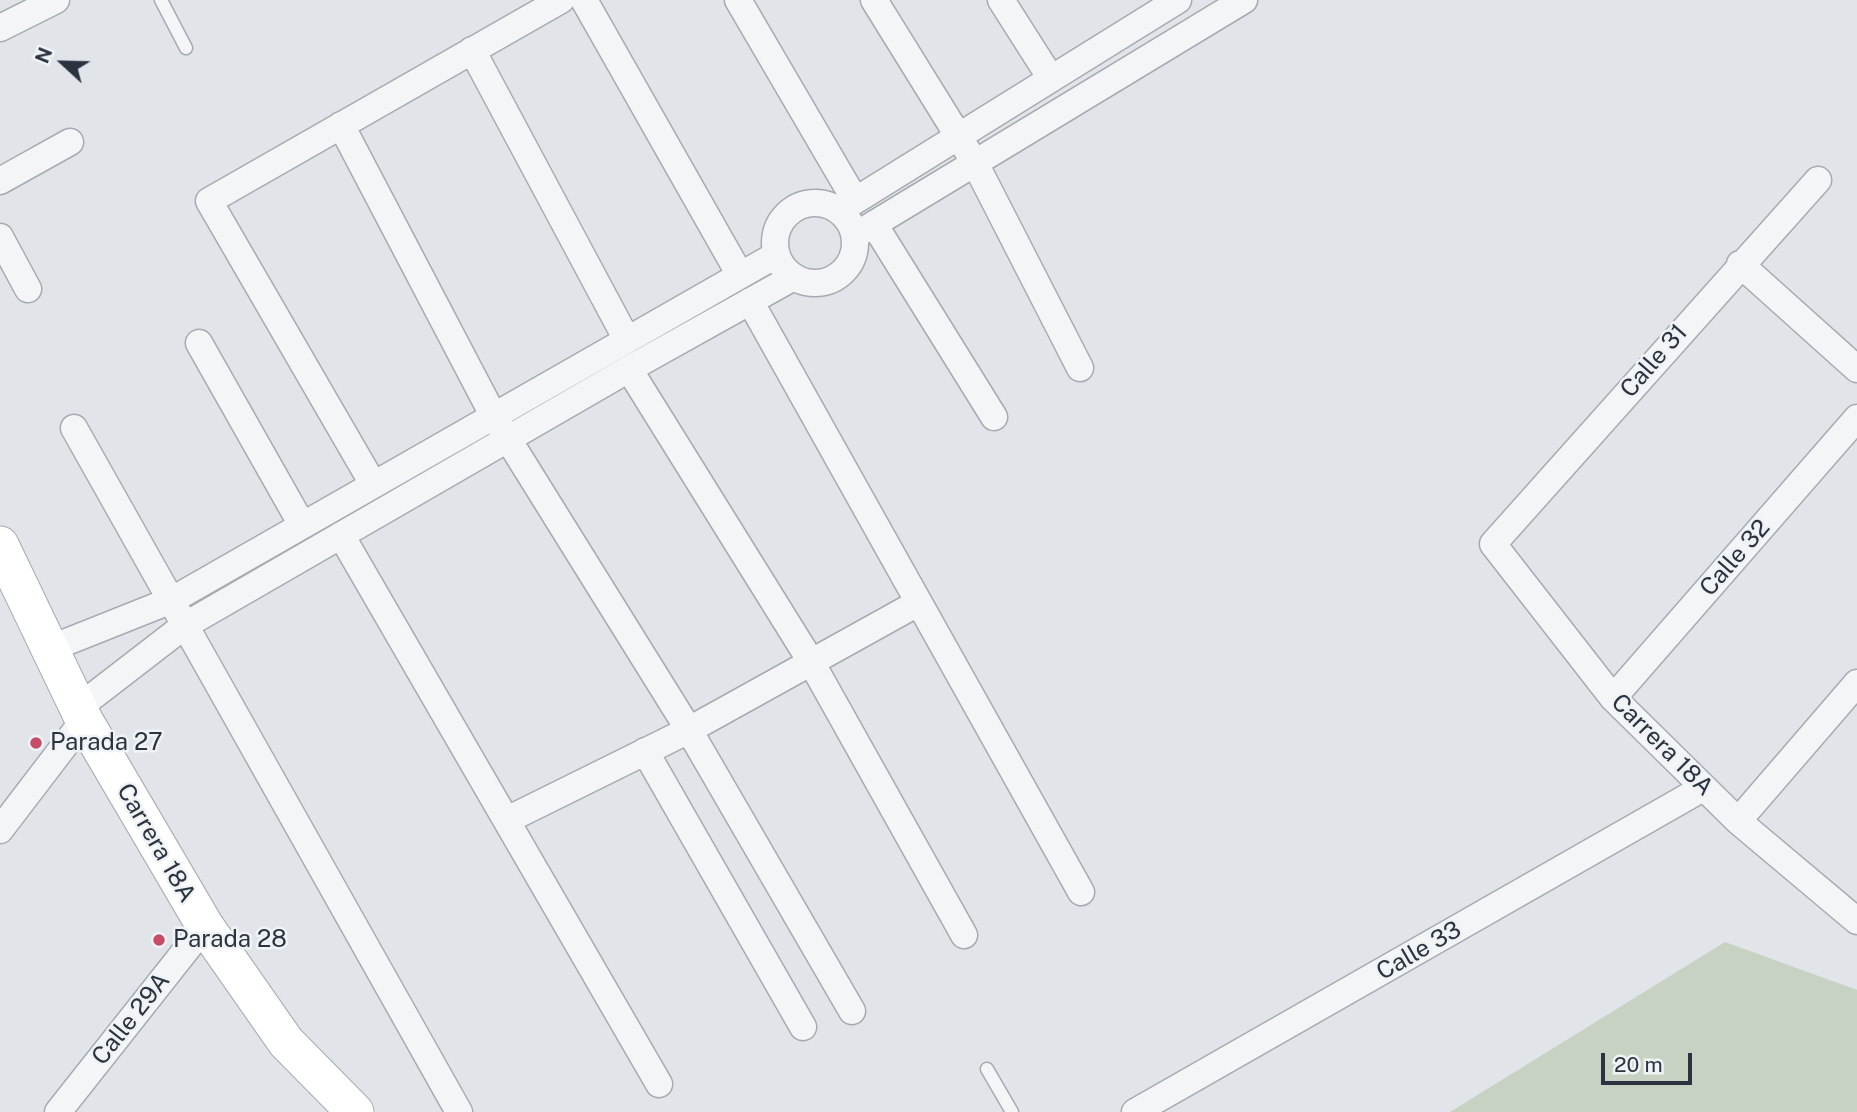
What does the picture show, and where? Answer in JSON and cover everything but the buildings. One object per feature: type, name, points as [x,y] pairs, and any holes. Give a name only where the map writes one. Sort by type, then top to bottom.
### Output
[{"type":"main road","name":"Carrera 18A","points":[[0,545],[82,714],[205,926],[286,1042],[355,1112]]},
{"type":"street","points":[[0,28],[56,0]]},
{"type":"street","points":[[373,484],[209,201],[561,0]]},
{"type":"street","points":[[584,0],[740,275]]},
{"type":"street","points":[[738,0],[848,205],[851,221],[865,230],[993,417]]},
{"type":"street","points":[[873,0],[959,134],[1080,368]]},
{"type":"street","points":[[1001,0],[1050,76]]},
{"type":"street","points":[[792,278],[776,255],[776,229],[792,209],[816,202],[848,205],[1050,76],[1178,0]]},
{"type":"street","points":[[0,830],[82,714],[184,626],[792,278],[824,284],[850,266],[865,230],[1244,0]]},
{"type":"street","points":[[472,50],[627,340]]},
{"type":"street","points":[[341,125],[493,415],[689,730],[852,1011]]},
{"type":"street","points":[[0,181],[70,142]]},
{"type":"street","name":"Calle 31","points":[[1493,544],[1740,264],[1818,180]]},
{"type":"street","points":[[0,237],[28,289]]},
{"type":"street","points":[[49,649],[172,600],[776,255]]},
{"type":"street","points":[[1740,264],[1857,369]]},
{"type":"street","points":[[750,301],[1081,892]]},
{"type":"street","points":[[200,343],[302,525]]},
{"type":"street","points":[[629,369],[810,660],[964,936]]},
{"type":"street","name":"Calle 32","points":[[1613,698],[1857,418]]},
{"type":"street","points":[[74,428],[459,1112]]},
{"type":"street","points":[[341,535],[659,1084]]},
{"type":"street","name":"Carrera 18A","points":[[1493,544],[1613,698],[1738,821],[1857,921]]},
{"type":"street","points":[[506,820],[689,730],[810,660],[918,603]]},
{"type":"street","points":[[1738,821],[1857,683]]},
{"type":"street","points":[[645,751],[803,1027]]},
{"type":"street","name":"Calle 33","points":[[1135,1112],[1703,788]]},
{"type":"street","name":"Calle 29A","points":[[58,1112],[205,926]]},
{"type":"lane","points":[[161,0],[186,48]]},
{"type":"lane","points":[[987,1069],[1012,1112]]},
{"type":"green space","points":[[1725,942],[1857,990],[1857,1112],[1450,1112]]},
{"type":"place","name":"Parada 27","points":[[36,743]]},
{"type":"place","name":"Parada 28","points":[[159,940]]}]
